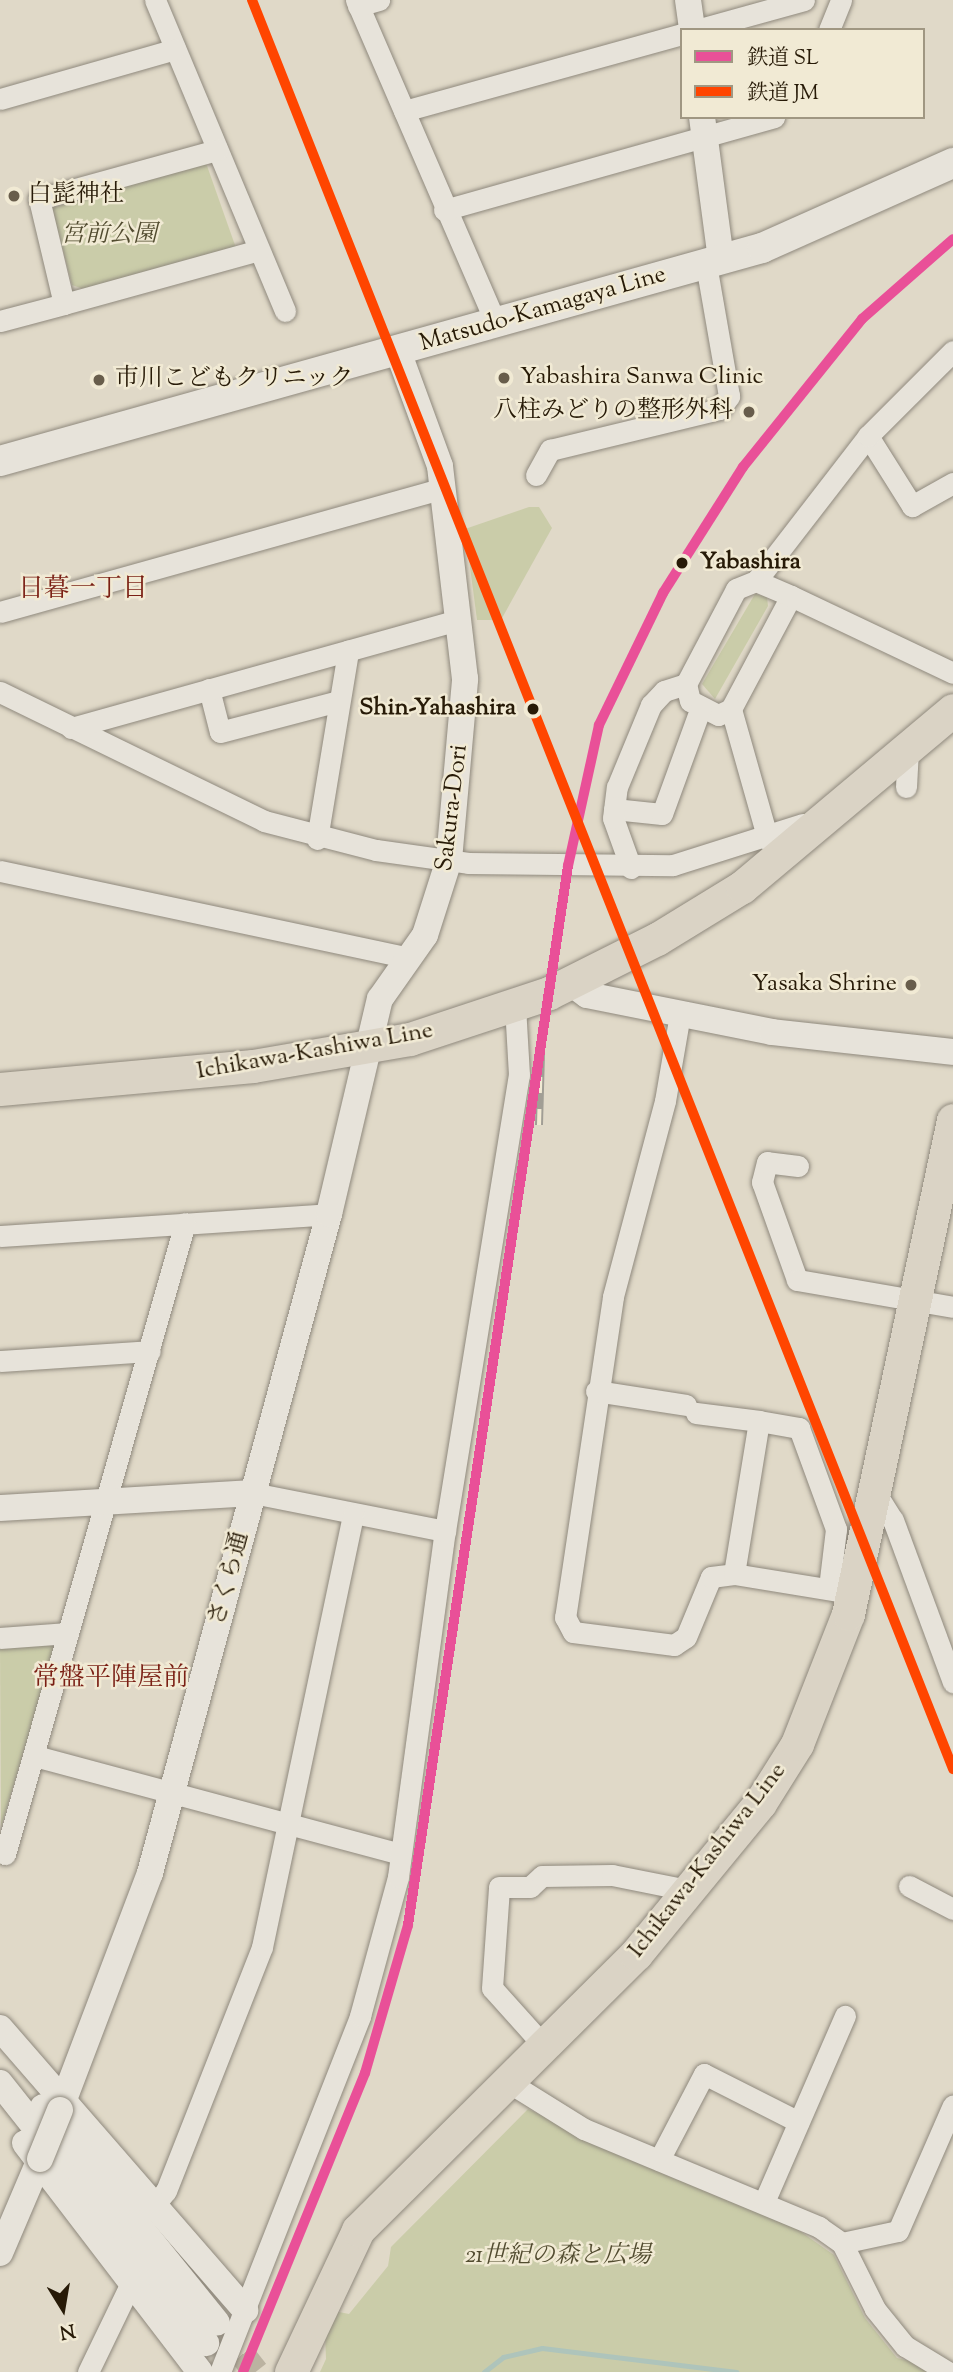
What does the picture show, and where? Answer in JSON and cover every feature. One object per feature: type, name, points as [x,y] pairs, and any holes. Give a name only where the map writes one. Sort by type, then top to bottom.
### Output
[{"type":"main road","name":"Matsudo-Kamagaya Line","points":[[0,461],[714,262],[825,224],[953,163]]},
{"type":"main road","name":"Ichikawa-Kashiwa Line","points":[[0,1088],[176,1076],[370,1046],[515,1006],[571,983],[705,912],[779,861],[953,710]]},
{"type":"main road","name":"Ichikawa-Kashiwa Line","points":[[291,2372],[358,2230],[510,2083],[636,1954],[760,1803],[792,1753],[823,1686],[844,1586],[870,1497],[953,1120]]},
{"type":"street","points":[[155,0],[285,311]]},
{"type":"street","points":[[379,0],[357,3],[444,210],[496,323]]},
{"type":"street","points":[[688,0],[694,28]]},
{"type":"street","points":[[701,28],[804,0]]},
{"type":"street","points":[[830,28],[841,0]]},
{"type":"street","points":[[404,111],[680,35]]},
{"type":"street","points":[[0,99],[175,49]]},
{"type":"street","points":[[444,210],[703,127],[760,119]]},
{"type":"street","points":[[536,475],[550,450],[720,409],[729,396],[703,127]]},
{"type":"street","points":[[64,304],[39,199],[217,150]]},
{"type":"street","points":[[0,321],[259,250]]},
{"type":"street","name":"Sakura-Dori","points":[[370,1046],[380,999],[410,958],[439,901],[449,860],[464,707],[458,620],[443,488],[398,351]]},
{"type":"street","points":[[791,596],[731,709],[718,715],[690,701],[687,684],[736,589],[756,581],[868,436],[953,351]]},
{"type":"street","points":[[868,436],[912,506],[953,483]]},
{"type":"street","points":[[0,612],[443,488]]},
{"type":"street","points":[[756,581],[953,673]]},
{"type":"street","points":[[71,728],[458,620]]},
{"type":"street","points":[[317,839],[348,651]]},
{"type":"street","points":[[631,868],[614,808],[651,705],[664,691],[687,684]]},
{"type":"street","points":[[209,689],[220,732],[338,701]]},
{"type":"street","points":[[0,691],[264,821],[317,839],[449,860],[631,868],[705,859],[768,840],[860,791]]},
{"type":"street","points":[[614,808],[662,814],[701,707]]},
{"type":"street","points":[[731,709],[768,840]]},
{"type":"street","points":[[906,787],[908,749]]},
{"type":"street","points":[[0,871],[410,958]]},
{"type":"street","points":[[571,983],[587,995],[680,1014],[848,1043],[953,1052]]},
{"type":"street","points":[[220,2372],[376,1968],[400,1854],[445,1531],[519,1075],[515,1006]]},
{"type":"street","points":[[596,1391],[799,1428],[836,1529],[844,1586],[734,1574],[711,1577],[686,1637],[674,1645],[573,1632],[568,1626],[596,1391],[623,1244],[665,1101],[680,1014]]},
{"type":"street","name":"さくら通","points":[[0,2253],[130,1938],[174,1792],[329,1214],[370,1046]]},
{"type":"street","points":[[798,1166],[767,1162],[762,1182],[797,1280],[953,1307]]},
{"type":"street","points":[[0,1236],[329,1214]]},
{"type":"street","points":[[2,1857],[35,1756],[185,1223]]},
{"type":"street","points":[[0,1361],[150,1351]]},
{"type":"street","points":[[734,1574],[759,1421]]},
{"type":"street","points":[[0,1508],[253,1493],[353,1515],[445,1531]]},
{"type":"street","points":[[870,1497],[893,1520],[953,1682]]},
{"type":"street","points":[[152,2208],[166,2192],[229,2038],[262,1947],[292,1825],[353,1515]]},
{"type":"street","points":[[0,1638],[68,1633]]},
{"type":"street","points":[[35,1756],[400,1854]]},
{"type":"street","points":[[545,2047],[492,1988],[499,1886],[530,1888],[542,1876],[612,1875],[687,1889]]},
{"type":"street","points":[[909,1886],[953,1909]]},
{"type":"street","points":[[765,2202],[845,2016]]},
{"type":"street","points":[[0,2028],[61,2107],[245,2310]]},
{"type":"street","points":[[0,2054],[211,2333],[0,2084]]},
{"type":"street","points":[[659,2160],[704,2074],[799,2122]]},
{"type":"street","points":[[510,2083],[584,2129],[765,2202],[842,2243],[875,2309],[905,2346],[948,2372]]},
{"type":"street","points":[[842,2243],[898,2231],[953,2105]]},
{"type":"street","points":[[0,2112],[130,2285],[200,2372]]},
{"type":"street","points":[[88,2372],[130,2285]]},
{"type":"green space","name":"宮前公園","points":[[206,163],[236,248],[86,290],[72,285],[52,208]]},
{"type":"green space","points":[[529,507],[539,507],[552,528],[501,620],[477,620],[465,529]]},
{"type":"green space","points":[[755,594],[767,597],[768,606],[715,699],[702,684]]},
{"type":"green space","points":[[47,1642],[56,1645],[1,1827],[0,1645]]},
{"type":"green space","name":"21世紀の森と広場","points":[[528,2109],[797,2229],[834,2255],[865,2318],[897,2358],[953,2372],[320,2372],[326,2359],[324,2309],[349,2314],[388,2266],[391,2247]]},
{"type":"waterway","points":[[484,2372],[503,2357],[542,2348],[737,2372]]},
{"type":"tunnel","points":[[218,2324],[256,2372]]},
{"type":"railway","points":[[539,1125],[541,1052]]},
{"type":"rail line","name":"JM","points":[[252,0],[953,1769]]},
{"type":"rail line","name":"SL","points":[[243,2372],[365,2073],[408,1925],[568,866],[599,725],[663,593],[743,467],[862,319],[953,239]]},
{"type":"place","name":"白髭神社","points":[[14,196]]},
{"type":"place","name":"Yabashira Sanwa Clinic","points":[[504,378]]},
{"type":"place","name":"市川こどもクリニック","points":[[99,380]]},
{"type":"place","name":"八柱みどりの整形外科","points":[[749,412]]},
{"type":"place","name":"Yabashira","points":[[682,563]]},
{"type":"place","name":"Shin-Yahashira","points":[[533,709]]},
{"type":"place","name":"Yasaka Shrine","points":[[911,985]]},
{"type":"district","name":"日暮一丁目","points":[[83,590]]},
{"type":"district","name":"常盤平陣屋前","points":[[111,1679]]}]
